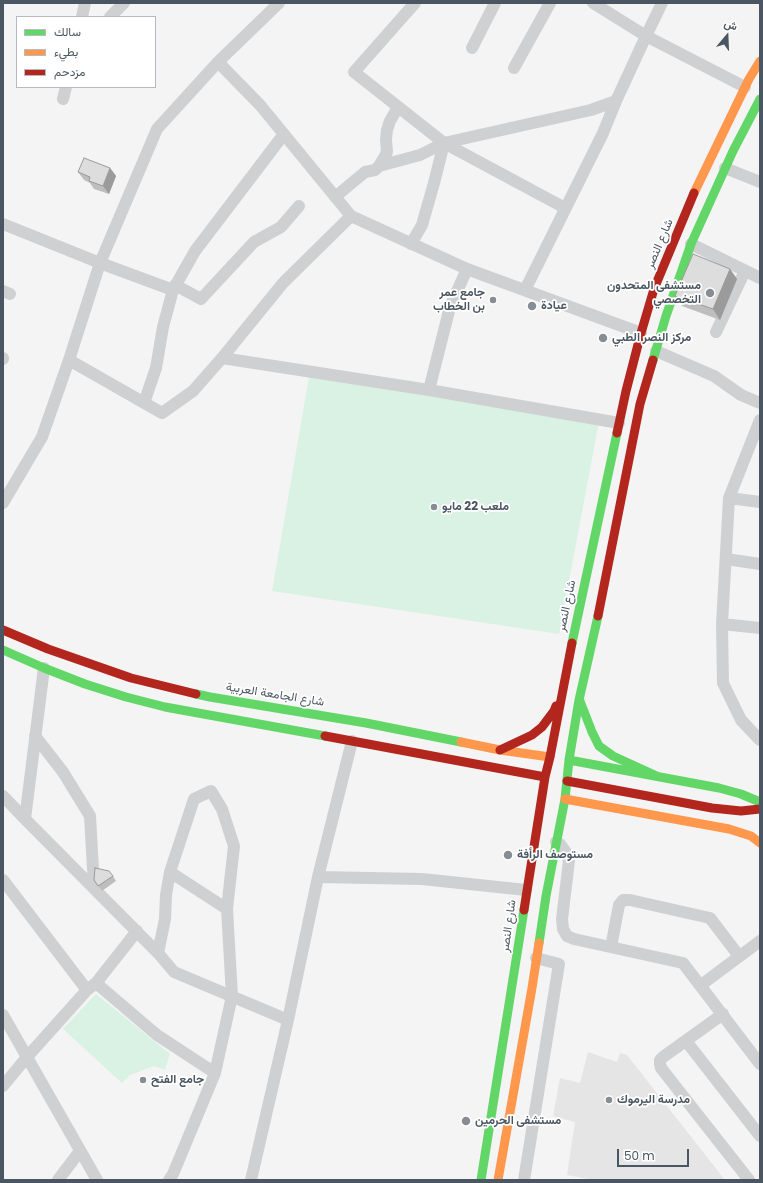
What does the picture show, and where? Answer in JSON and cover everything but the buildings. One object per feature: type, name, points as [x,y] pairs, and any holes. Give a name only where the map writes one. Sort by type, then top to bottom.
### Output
[{"type":"main road","name":"شارع النصر","points":[[498,1180],[556,842],[565,799],[579,700],[583,637],[578,611],[626,391],[654,289],[695,190],[745,87],[760,62]]},
{"type":"main road","name":"شارع النصر","points":[[481,1180],[517,956],[526,890],[545,777],[562,690],[583,637],[599,615],[640,404],[666,316],[691,244],[725,168],[760,99]]},
{"type":"main road","points":[[578,611],[588,618],[599,615]]},
{"type":"main road","name":"شارع الجامعة العربية","points":[[3,630],[48,649],[131,678],[196,694],[366,723],[500,750],[550,757]]},
{"type":"main road","points":[[3,650],[85,684],[165,708],[206,714],[545,777]]},
{"type":"main road","points":[[500,750],[532,735],[542,727],[554,711],[562,690]]},
{"type":"main road","points":[[579,700],[599,746],[613,756],[659,777]]},
{"type":"main road","points":[[570,760],[719,788],[741,794],[760,802]]},
{"type":"main road","points":[[495,768],[532,783],[543,791]]},
{"type":"main road","points":[[567,781],[712,808],[741,811],[760,809]]},
{"type":"main road","points":[[565,799],[729,829],[751,836],[760,843]]},
{"type":"main road","points":[[517,956],[527,960],[536,958]]},
{"type":"main road","points":[[512,986],[519,978],[529,980],[532,988]]},
{"type":"street","points":[[82,16],[85,3]]},
{"type":"street","points":[[111,16],[124,3]]},
{"type":"street","points":[[3,503],[42,437],[69,360],[100,263],[157,129],[218,62],[279,3]]},
{"type":"street","points":[[415,3],[354,72],[444,143],[565,208]]},
{"type":"street","points":[[472,48],[495,3]]},
{"type":"street","points":[[514,68],[550,3]]},
{"type":"street","points":[[593,3],[646,36],[745,87]]},
{"type":"street","points":[[524,290],[603,133],[616,101],[662,3]]},
{"type":"street","points":[[218,62],[260,105],[351,216],[467,269],[641,333]]},
{"type":"street","points":[[379,166],[420,155],[444,143],[591,110],[616,101]]},
{"type":"street","points":[[335,197],[365,172],[375,170],[379,166],[387,152],[387,130],[398,107]]},
{"type":"street","points":[[144,403],[156,368],[163,327],[174,287],[195,251],[284,134]]},
{"type":"street","points":[[411,244],[422,225],[444,143]]},
{"type":"street","points":[[725,168],[760,182]]},
{"type":"street","points":[[3,224],[100,263],[174,287],[201,299],[254,242],[281,227],[299,206]]},
{"type":"street","points":[[69,360],[162,413],[193,391],[283,283],[351,216]]},
{"type":"street","points":[[691,244],[760,278]]},
{"type":"street","points":[[429,390],[450,307],[467,269]]},
{"type":"street","points":[[716,332],[745,270]]},
{"type":"street","points":[[656,351],[714,376],[741,395],[760,403]]},
{"type":"street","points":[[222,358],[429,390],[619,423]]},
{"type":"street","points":[[760,420],[729,498],[722,624],[723,683],[741,720],[760,740]]},
{"type":"street","points":[[729,498],[760,502]]},
{"type":"street","points":[[726,559],[760,564]]},
{"type":"street","points":[[722,624],[760,628]]},
{"type":"street","points":[[25,819],[44,668]]},
{"type":"street","points":[[35,736],[63,772],[90,816],[94,887]]},
{"type":"street","points":[[252,1180],[318,877],[352,741]]},
{"type":"street","points":[[158,953],[165,919],[166,894],[170,872],[194,799],[211,791],[222,809],[234,846],[227,909],[232,996],[215,1073],[173,1174],[169,1180]]},
{"type":"street","points":[[3,796],[137,931],[174,972],[288,1020]]},
{"type":"street","points":[[556,842],[566,851],[569,861],[562,920],[565,933],[570,938],[574,939],[683,962],[760,1064]]},
{"type":"street","points":[[170,872],[227,909]]},
{"type":"street","points":[[318,877],[422,879],[526,890]]},
{"type":"street","points":[[3,880],[91,987],[157,1036],[215,1073]]},
{"type":"street","points":[[611,947],[620,905],[623,900],[630,900],[710,918],[739,956]]},
{"type":"street","points":[[3,1086],[27,1057],[91,987],[137,931]]},
{"type":"street","points":[[701,985],[760,941]]},
{"type":"street","points":[[524,1180],[559,964],[536,958]]},
{"type":"street","points":[[723,1014],[660,1060],[660,1064],[661,1068],[749,1180]]},
{"type":"street","points":[[3,1016],[97,1180]]},
{"type":"street","points":[[686,1041],[760,1136]]},
{"type":"street","points":[[58,1180],[80,1151]]},
{"type":"shaded area","name":"مدرسة اليرموك","points":[[588,1052],[617,1062],[620,1053],[627,1055],[725,1180],[594,1180],[567,1175],[575,1122],[553,1116],[560,1078],[580,1083]]},
{"type":"green space","name":"ملعب 22 مايو","points":[[309,377],[599,422],[559,634],[272,591]]},
{"type":"green space","points":[[96,994],[170,1054],[165,1070],[154,1066],[130,1075],[122,1083],[63,1029]]},
{"type":"traffic: fast","points":[[653,360],[666,316],[691,244],[733,151],[760,99]]},
{"type":"traffic: fast","points":[[572,643],[617,433]]},
{"type":"traffic: fast","points":[[539,943],[546,896],[565,799],[569,760],[579,700],[598,616]]},
{"type":"traffic: fast","points":[[3,650],[85,684],[126,697],[165,707],[325,736]]},
{"type":"traffic: fast","points":[[196,694],[366,723],[461,742]]},
{"type":"traffic: fast","points":[[580,701],[599,746],[613,756],[659,777]]},
{"type":"traffic: fast","points":[[569,760],[719,788],[741,794],[760,802]]},
{"type":"traffic: fast","points":[[481,1180],[524,910]]},
{"type":"traffic: slow","points":[[694,193],[749,79],[760,61]]},
{"type":"traffic: slow","points":[[461,742],[500,750],[550,757]]},
{"type":"traffic: slow","points":[[565,799],[729,829],[751,836],[760,843]]},
{"type":"traffic: slow","points":[[498,1180],[539,943]]},
{"type":"traffic: jam","points":[[617,433],[626,391],[654,289],[694,193]]},
{"type":"traffic: jam","points":[[598,616],[640,404],[653,360]]},
{"type":"traffic: jam","points":[[3,630],[48,649],[131,678],[196,694]]},
{"type":"traffic: jam","points":[[524,910],[545,777],[572,643]]},
{"type":"traffic: jam","points":[[500,750],[532,735],[542,727],[556,706]]},
{"type":"traffic: jam","points":[[325,736],[545,777]]},
{"type":"traffic: jam","points":[[567,781],[712,808],[741,811],[760,809]]},
{"type":"place","name":"مستشفى المتحدون التخصصي","points":[[710,293]]},
{"type":"place","name":"جامع عمر بن الخطاب","points":[[493,300]]},
{"type":"place","name":"عيادة","points":[[532,306]]},
{"type":"place","name":"مركز النصر الطبي","points":[[603,338]]},
{"type":"place","name":"ملعب 22 مايو","points":[[434,507]]},
{"type":"place","name":"مستوصف الرأفة","points":[[508,855]]},
{"type":"place","name":"جامع الفتح","points":[[143,1080]]},
{"type":"place","name":"مدرسة اليرموك","points":[[609,1100]]},
{"type":"place","name":"مستشفى الحرمين","points":[[466,1121]]}]
